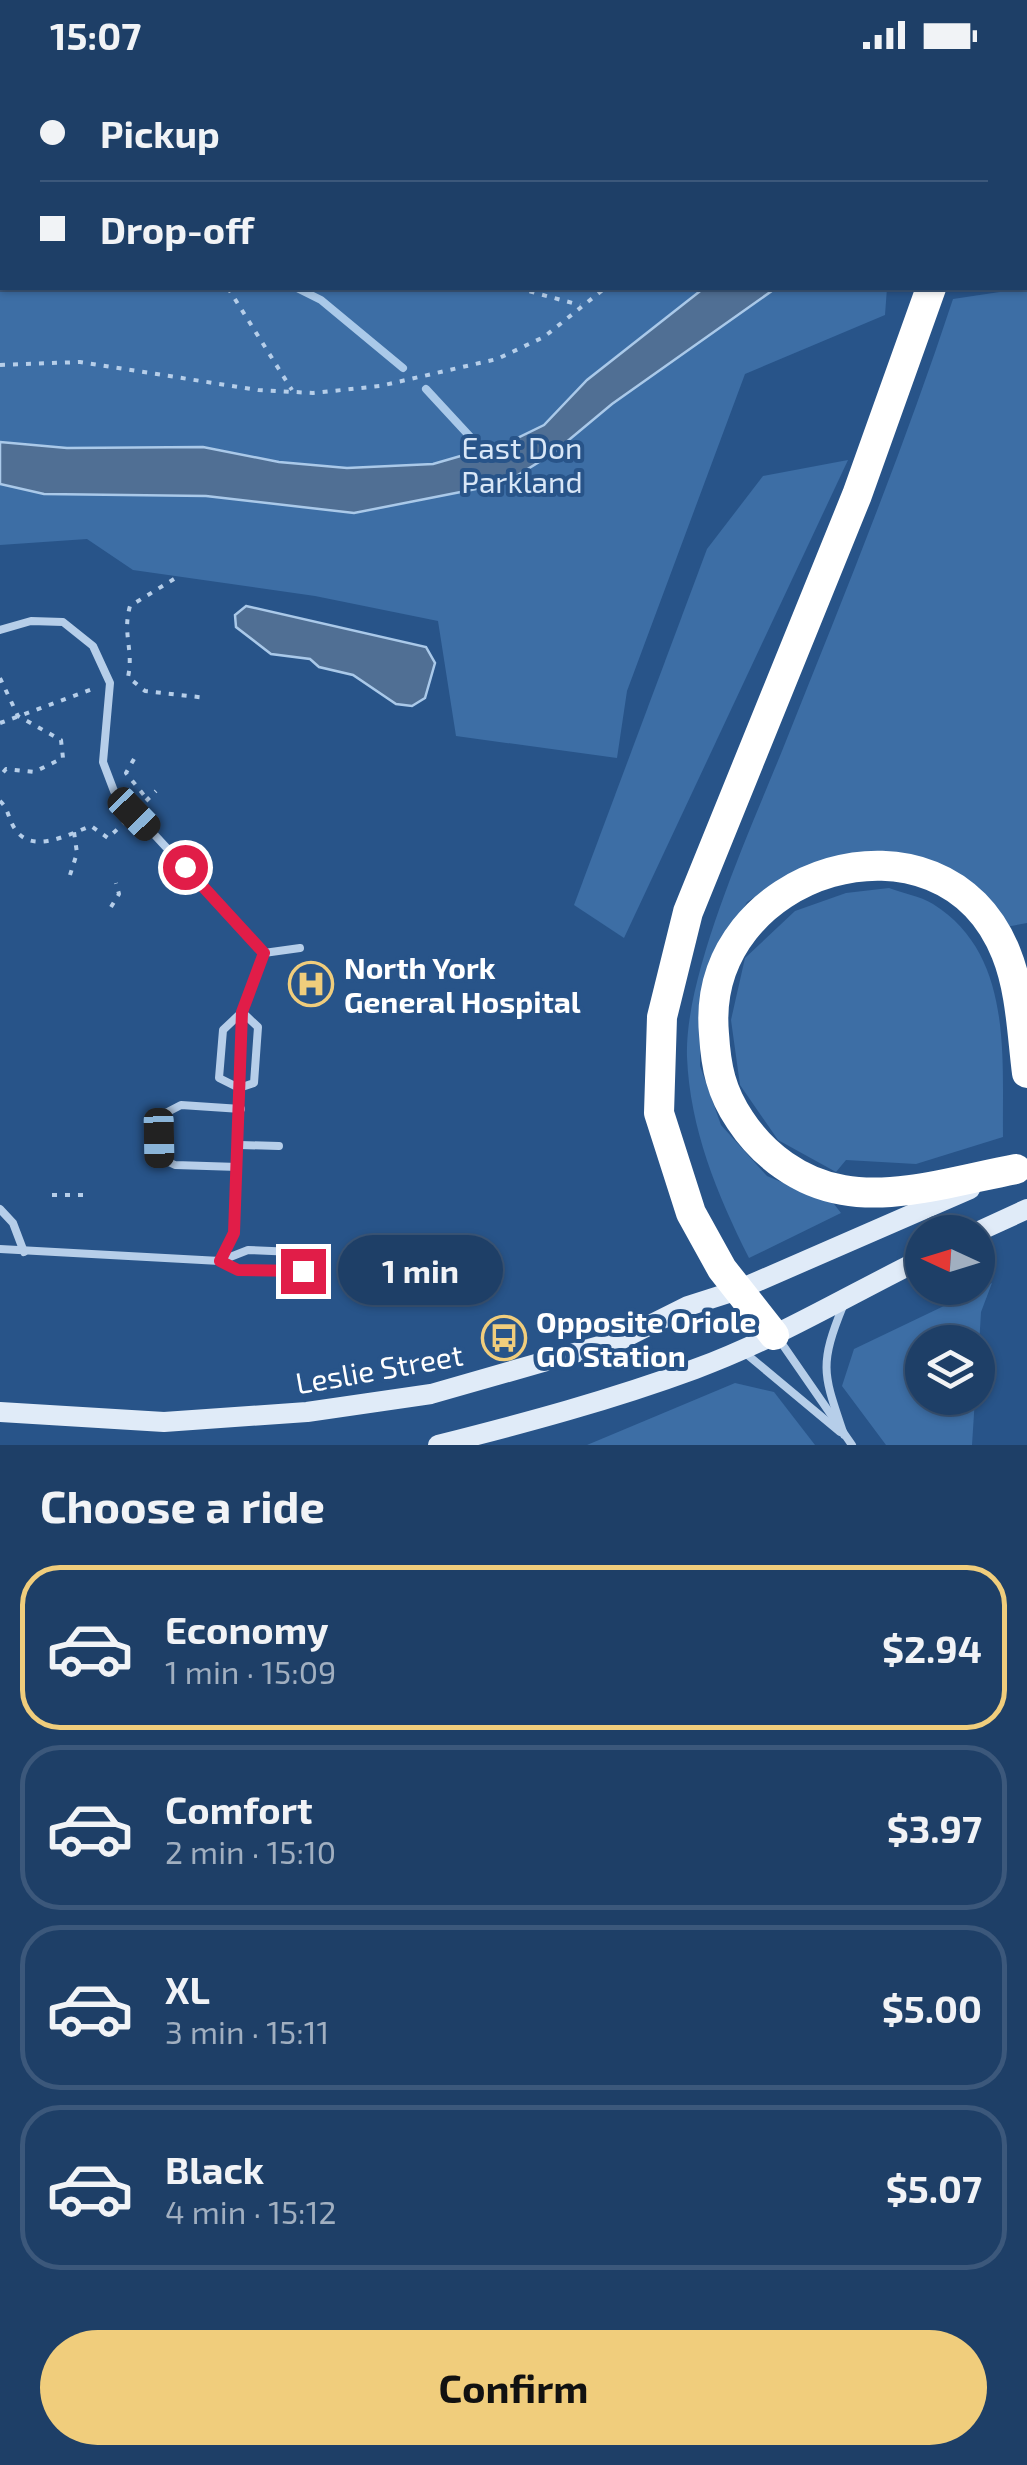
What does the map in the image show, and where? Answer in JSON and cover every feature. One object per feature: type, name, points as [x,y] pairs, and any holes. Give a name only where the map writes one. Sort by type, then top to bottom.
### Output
[{"type":"highway","points":[[774,1335],[738,1290],[691,1213],[659,1114],[662,1017],[688,912],[857,495],[930,290]]},
{"type":"highway","points":[[1021,1166],[905,1189],[848,1191],[794,1173],[756,1144],[717,1076],[711,1003],[724,959],[751,918],[798,882],[856,865],[902,869],[941,881],[973,901],[1006,953],[1027,1073]]},
{"type":"main road","name":"Leslie Street","points":[[0,1412],[164,1422],[308,1412],[431,1394],[620,1340],[688,1306],[738,1290],[1021,1166]]},
{"type":"main road","points":[[995,1224],[1027,1209]]},
{"type":"main road","points":[[438,1445],[573,1410],[740,1350],[905,1267]]},
{"type":"lane","points":[[0,630],[31,620],[63,622],[92,646],[110,683],[102,762],[114,791],[264,953]]},
{"type":"lane","points":[[264,953],[300,948]]},
{"type":"lane","points":[[220,1261],[234,1233],[242,1012],[264,953]]},
{"type":"lane","points":[[242,1012],[258,1027],[254,1083],[239,1088],[219,1078],[223,1030],[242,1012]]},
{"type":"lane","points":[[238,1166],[175,1165],[160,1158],[158,1117],[182,1105],[241,1109]]},
{"type":"lane","points":[[240,1145],[279,1146]]},
{"type":"lane","points":[[0,1209],[14,1223],[24,1252]]},
{"type":"lane","points":[[0,1250],[220,1261],[238,1270],[303,1271]]},
{"type":"lane","points":[[220,1261],[248,1250],[294,1252]]},
{"type":"lane","points":[[844,1435],[824,1372],[826,1346],[847,1296]]},
{"type":"lane","points":[[774,1335],[791,1352],[852,1445]]},
{"type":"lane","points":[[740,1350],[770,1370],[844,1435]]},
{"type":"path","points":[[229,290],[293,392]]},
{"type":"path","points":[[524,290],[582,306]]},
{"type":"path","points":[[0,364],[80,362],[293,392],[380,386],[497,359],[544,337],[602,290]]},
{"type":"path","points":[[174,579],[130,606],[123,629],[132,661],[128,677],[145,691],[207,698]]},
{"type":"path","points":[[0,678],[18,716],[62,740],[63,758],[34,772],[6,769],[0,776]]},
{"type":"path","points":[[0,723],[110,683]]},
{"type":"path","points":[[134,759],[126,773],[147,800]]},
{"type":"path","points":[[0,801],[16,831],[27,840],[44,843],[90,826],[108,838],[156,792]]},
{"type":"path","points":[[70,875],[77,853],[74,832]]},
{"type":"path","points":[[111,907],[120,894],[116,883]]},
{"type":"path","points":[[52,1196],[87,1195]]},
{"type":"green space","name":"East Don Parkland","points":[[0,290],[887,290],[885,315],[745,374],[627,691],[617,758],[456,736],[438,621],[315,596],[133,570],[87,539],[0,545]]},
{"type":"green space","points":[[1027,290],[1027,923],[1006,927],[960,875],[918,862],[867,857],[801,868],[747,902],[712,966],[700,1016],[700,1066],[721,1125],[767,1176],[834,1204],[841,1213],[749,1258],[707,1160],[693,1110],[687,1057],[696,985],[722,900],[893,468],[953,299]]},
{"type":"green space","points":[[848,460],[624,938],[574,905],[707,549],[763,476]]},
{"type":"green space","points":[[889,888],[933,904],[959,925],[978,950],[998,1009],[1003,1137],[916,1164],[846,1160],[836,1172],[778,1140],[740,1085],[731,1020],[745,958],[795,911],[846,893]]},
{"type":"green space","points":[[946,1305],[984,1305],[980,1325],[905,1325],[905,1415],[974,1415],[972,1445],[886,1445],[842,1386],[854,1349]]},
{"type":"green space","points":[[735,1383],[774,1392],[815,1445],[587,1445]]},
{"type":"shaded area","points":[[701,290],[773,290],[612,404],[552,454],[513,478],[481,488],[354,513],[206,496],[44,494],[0,484],[0,442],[67,448],[203,447],[279,462],[347,468],[433,464],[509,442],[544,425],[587,380]]},
{"type":"shaded area","points":[[246,606],[426,647],[435,663],[425,698],[412,706],[396,704],[353,675],[319,667],[310,659],[271,654],[236,627],[235,615]]},
{"type":"waterway","points":[[301,290],[321,300],[403,368]]},
{"type":"waterway","points":[[426,389],[487,455]]},
{"type":"place","name":"North York General Hospital","points":[[311,984]]},
{"type":"place","name":"Opposite Oriole GO Station","points":[[504,1338]]},
{"type":"route","points":[[185,867],[264,953],[242,1012],[237,1065],[241,1109],[234,1233],[220,1261],[238,1270],[303,1271]]}]
